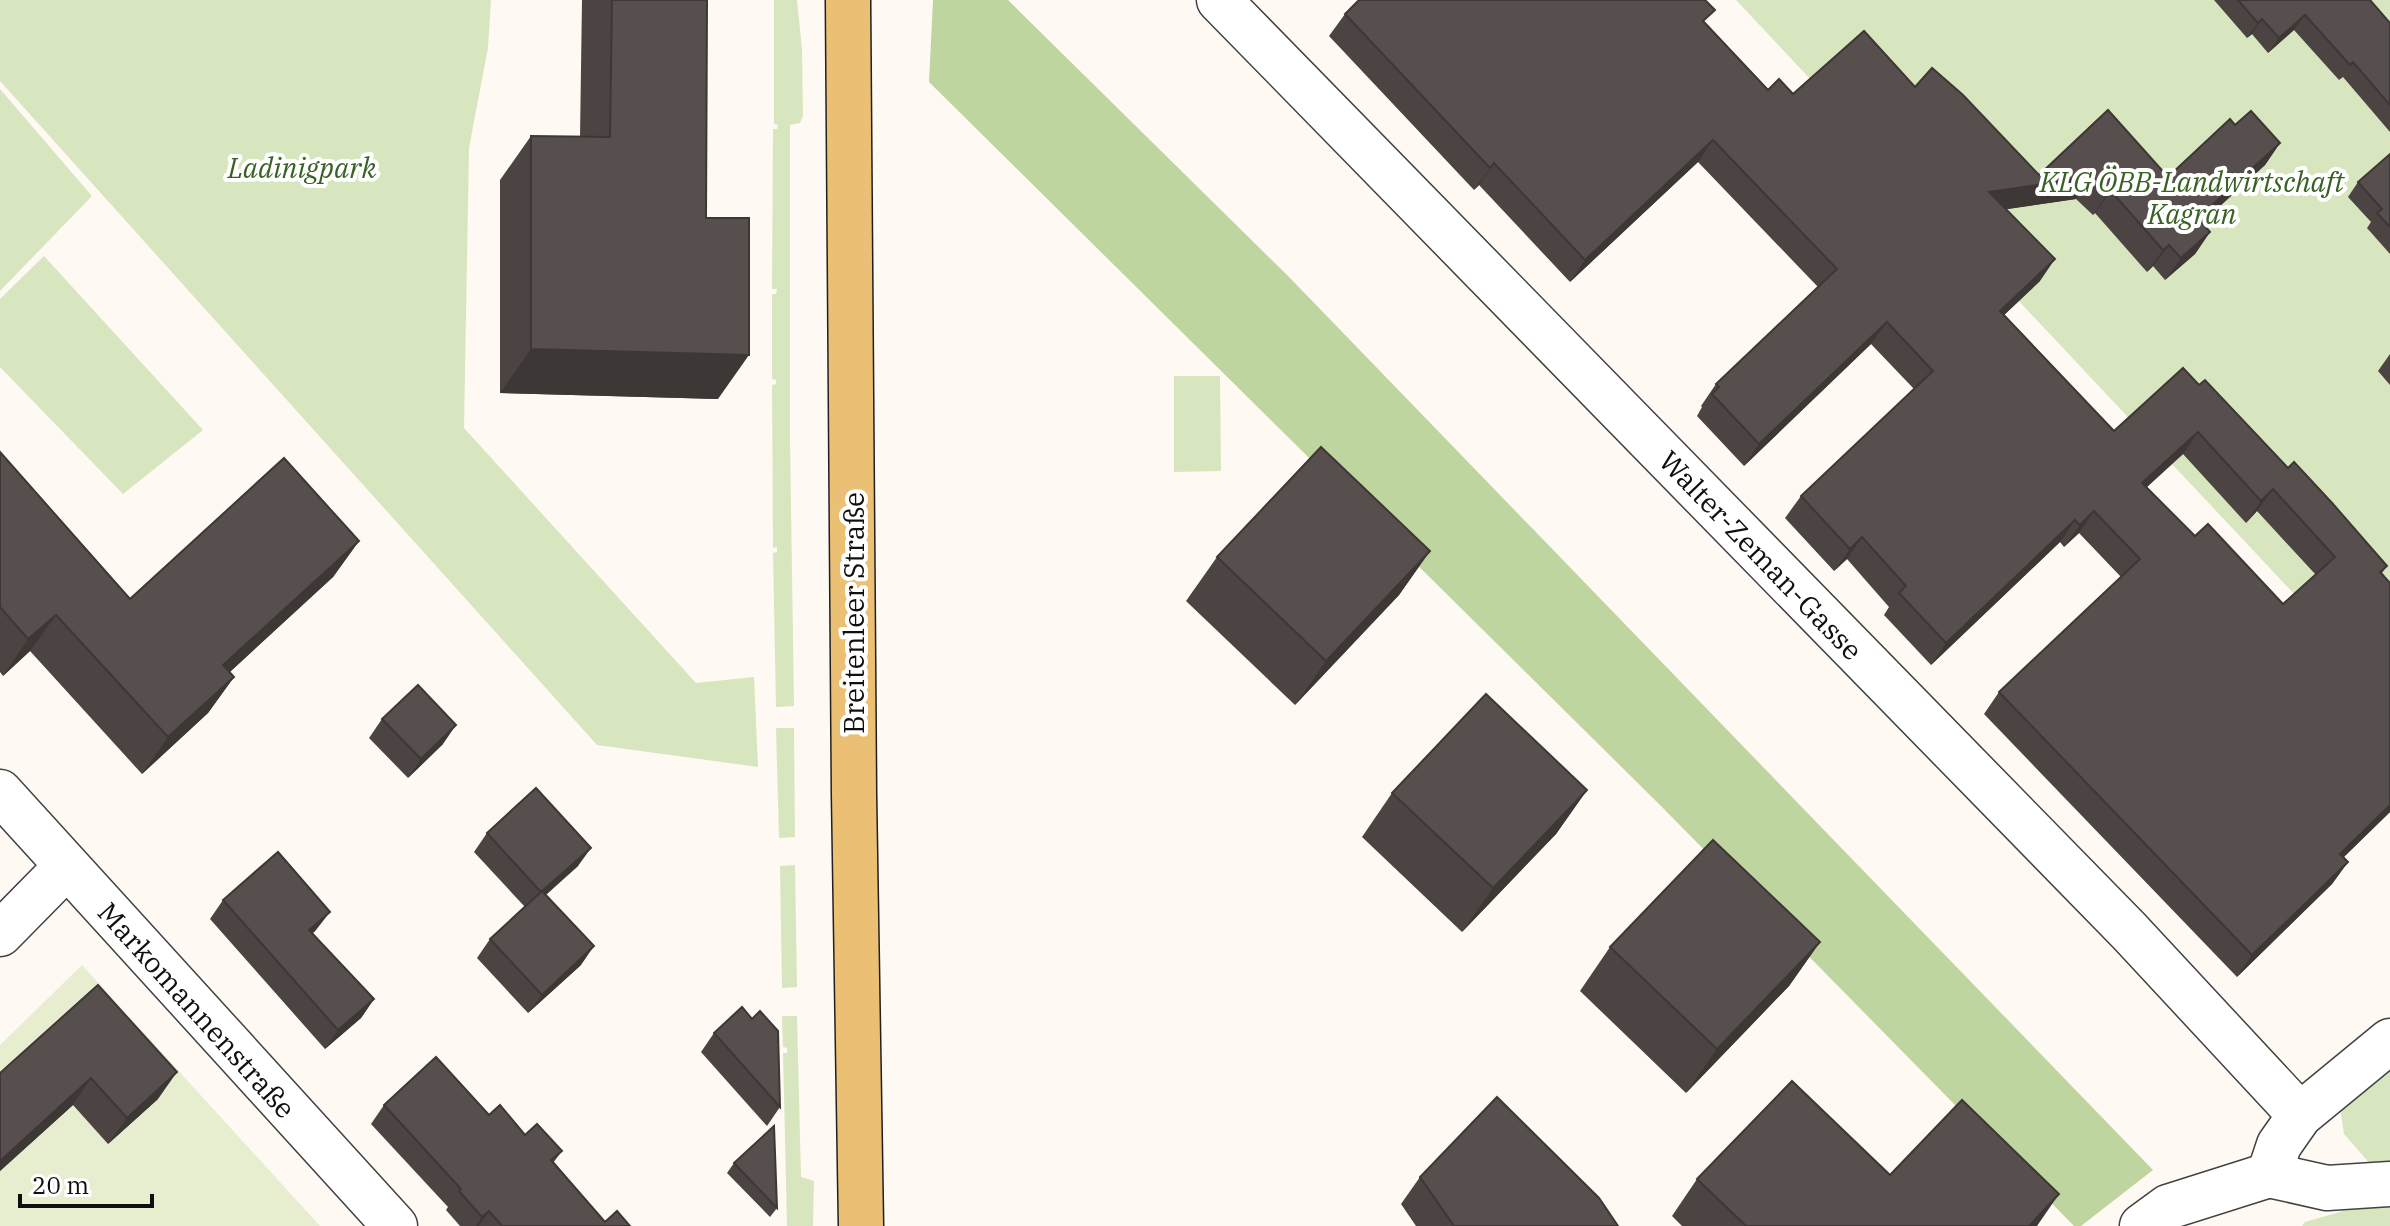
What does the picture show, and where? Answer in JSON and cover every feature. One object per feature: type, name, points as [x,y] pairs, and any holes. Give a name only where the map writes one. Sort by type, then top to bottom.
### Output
[{"type":"main road","name":"Breitenleer Straße","points":[[848,0],[853,780],[861,1226]]},
{"type":"street","name":"Walter-Zeman-Gasse","points":[[1219,0],[2129,931],[2300,1115]]},
{"type":"street","name":"Markomannenstraße","points":[[0,792],[395,1226]]},
{"type":"street","points":[[0,934],[66,867]]},
{"type":"street","points":[[2269,1175],[2279,1145],[2300,1115],[2390,1041]]},
{"type":"street","points":[[2142,1226],[2168,1207],[2269,1175],[2327,1188],[2390,1184]]},
{"type":"green space","name":"Ladinigpark","points":[[0,0],[491,0],[488,48],[469,148],[464,428],[696,683],[754,677],[758,767],[597,745],[0,81]]},
{"type":"green space","points":[[774,0],[797,0],[802,49],[803,116],[800,123],[790,125],[794,706],[776,707],[773,553],[777,552],[777,547],[773,548],[772,385],[776,384],[776,380],[772,379],[772,294],[776,294],[777,289],[772,289],[773,129],[777,129],[778,125],[774,124]]},
{"type":"green space","points":[[933,0],[1008,0],[1290,278],[2153,1170],[2081,1226],[2074,1226],[1661,806],[929,82]]},
{"type":"green space","name":"KLG ÖBB-Landwirtschaft Kagran","points":[[1736,0],[2390,0],[2390,696]]},
{"type":"green space","points":[[0,89],[92,196],[0,291]]},
{"type":"green space","points":[[44,256],[203,430],[123,494],[0,367],[0,299]]},
{"type":"green space","points":[[1174,376],[1220,376],[1221,471],[1174,472]]},
{"type":"green space","points":[[776,728],[794,728],[795,837],[779,838]]},
{"type":"green space","points":[[795,865],[797,987],[782,988],[780,866]]},
{"type":"green space","points":[[82,965],[320,1226],[0,1226],[0,1045]]},
{"type":"green space","points":[[782,1016],[797,1016],[801,1177],[814,1181],[813,1226],[787,1226],[783,1053],[787,1053],[787,1048],[783,1047]]},
{"type":"green space","points":[[2390,1059],[2390,1226],[2302,1226],[2305,1222],[2381,1200],[2372,1166],[2344,1134],[2339,1101]]},
{"type":"building","points":[[612,0],[707,0],[706,218],[749,218],[749,355],[531,349],[531,136],[610,137]]},
{"type":"building","points":[[1359,0],[1705,0],[1715,10],[1703,21],[1768,90],[1779,79],[1793,94],[1864,31],[1915,87],[1932,68],[1963,95],[2039,175],[2108,110],[2168,177],[2230,119],[2235,125],[2251,111],[2280,143],[2198,218],[2210,232],[2181,258],[2169,245],[2163,250],[2111,191],[2108,193],[2092,177],[1989,192],[2055,259],[2000,311],[2114,431],[2183,368],[2199,385],[2205,380],[2288,468],[2294,462],[2387,566],[2380,572],[2390,583],[2390,805],[2340,854],[2348,862],[2252,955],[1999,692],[2140,559],[2094,511],[2080,525],[2075,520],[1946,643],[1899,593],[1906,586],[1862,537],[1850,549],[1801,496],[1933,371],[1887,322],[1759,444],[1712,394],[1719,387],[1716,384],[1837,269],[1713,140],[1585,260],[1494,163],[1490,168],[1345,14]],"holes":[[[2198,432],[2261,501],[2273,489],[2335,557],[2283,604],[2208,524],[2195,536],[2142,483]]]},
{"type":"building","points":[[2238,0],[2370,0],[2390,23],[2390,105],[2353,62],[2350,65],[2305,15],[2279,38],[2262,19],[2258,23]]},
{"type":"building","points":[[2390,154],[2390,227],[2377,213],[2382,209],[2358,182]]},
{"type":"building","points":[[1321,447],[1430,551],[1326,661],[1217,557]]},
{"type":"building","points":[[0,452],[130,599],[284,458],[359,541],[223,665],[234,677],[168,737],[56,615],[28,639],[0,607]]},
{"type":"building","points":[[418,685],[456,725],[421,759],[382,719]]},
{"type":"building","points":[[1486,694],[1587,790],[1493,888],[1392,793]]},
{"type":"building","points":[[536,788],[591,848],[541,892],[487,833]]},
{"type":"building","points":[[1713,840],[1820,942],[1717,1049],[1610,947]]},
{"type":"building","points":[[278,852],[330,912],[309,930],[374,999],[338,1030],[223,900]]},
{"type":"building","points":[[542,891],[594,946],[542,995],[490,939]]},
{"type":"building","points":[[98,985],[177,1072],[127,1118],[91,1078],[0,1161],[0,1073]]},
{"type":"building","points":[[742,1007],[752,1019],[760,1011],[778,1031],[780,1107],[714,1033]]},
{"type":"building","points":[[436,1057],[489,1115],[500,1105],[525,1135],[537,1124],[562,1151],[551,1160],[605,1222],[617,1211],[630,1226],[502,1226],[489,1211],[482,1217],[459,1191],[461,1189],[384,1105]]},
{"type":"building","points":[[1792,1081],[1890,1175],[1962,1100],[2059,1194],[2029,1226],[1746,1226],[1697,1179]]},
{"type":"building","points":[[1497,1097],[1599,1198],[1618,1226],[1454,1226],[1420,1177]]},
{"type":"building","points":[[774,1126],[777,1208],[734,1163]]}]
